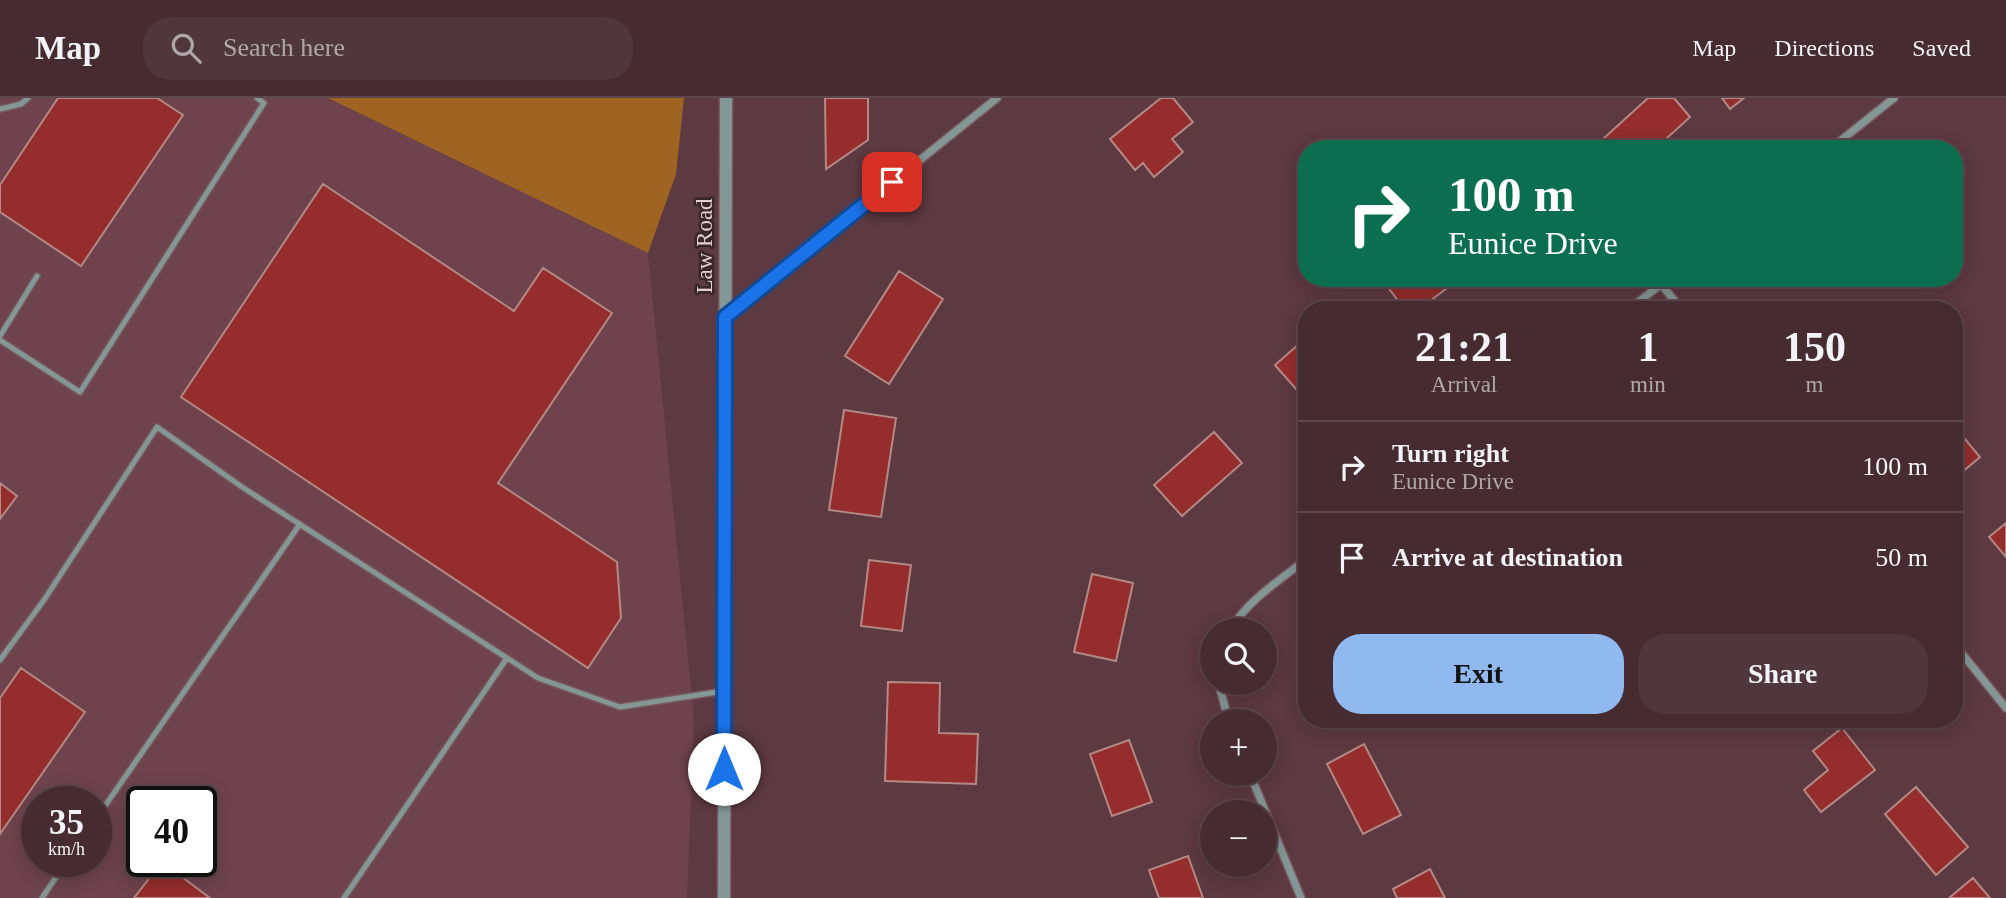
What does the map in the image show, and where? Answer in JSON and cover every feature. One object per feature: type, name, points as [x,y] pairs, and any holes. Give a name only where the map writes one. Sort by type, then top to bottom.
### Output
[{"type":"street","name":"Law Road","points":[[724,898],[726,98]]},
{"type":"street","points":[[725,317],[997,98]]},
{"type":"street","points":[[1841,140],[1894,98]]},
{"type":"street","points":[[1639,301],[1657,287]]},
{"type":"street","points":[[1663,287],[1675,301]]},
{"type":"street","points":[[1240,618],[1250,605],[1298,566]]},
{"type":"street","points":[[1963,655],[2006,708]]},
{"type":"street","points":[[1255,786],[1301,898]]},
{"type":"lane","points":[[0,109],[21,104],[28,98]]},
{"type":"lane","points":[[37,276],[0,338],[80,392],[264,103],[257,98]]},
{"type":"lane","points":[[0,660],[44,600],[157,427],[242,488],[538,678],[620,707],[724,691]]},
{"type":"lane","points":[[112,795],[300,524]]},
{"type":"lane","points":[[344,898],[507,658]]},
{"type":"lane","points":[[42,898],[56,877]]},
{"type":"shaded area","points":[[0,98],[328,98],[648,253],[694,719],[687,898],[0,898]]},
{"type":"shaded area","points":[[328,98],[684,98],[676,174],[648,253]]},
{"type":"building","points":[[58,98],[157,98],[183,115],[81,266],[0,212],[0,185]]},
{"type":"building","points":[[825,98],[868,98],[868,140],[826,169]]},
{"type":"building","points":[[1161,98],[1173,98],[1193,122],[1172,139],[1183,152],[1154,177],[1143,163],[1135,170],[1110,139]]},
{"type":"building","points":[[1648,98],[1674,98],[1690,117],[1665,140],[1603,139]]},
{"type":"building","points":[[1722,98],[1744,98],[1730,109]]},
{"type":"building","points":[[323,184],[514,311],[543,268],[612,313],[498,483],[617,562],[621,618],[588,668],[181,397]]},
{"type":"building","points":[[899,271],[943,299],[889,384],[845,356]]},
{"type":"building","points":[[1388,287],[1448,287],[1430,301],[1398,301]]},
{"type":"building","points":[[1298,345],[1298,391],[1275,365]]},
{"type":"building","points":[[844,410],[896,418],[881,517],[829,510]]},
{"type":"building","points":[[1214,432],[1242,463],[1182,516],[1154,485]]},
{"type":"building","points":[[1963,437],[1980,457],[1963,471]]},
{"type":"building","points":[[0,483],[17,496],[0,519]]},
{"type":"building","points":[[2006,523],[2006,557],[1989,537]]},
{"type":"building","points":[[869,560],[911,565],[902,631],[861,626]]},
{"type":"building","points":[[1092,574],[1133,583],[1116,661],[1074,652]]},
{"type":"building","points":[[21,668],[85,712],[33,786],[21,786],[21,804],[0,834],[0,698]]},
{"type":"building","points":[[888,682],[940,683],[939,733],[978,734],[976,784],[885,781]]},
{"type":"building","points":[[1842,728],[1875,770],[1821,812],[1804,790],[1828,770],[1813,751]]},
{"type":"building","points":[[1129,740],[1152,802],[1112,816],[1090,754]]},
{"type":"building","points":[[1364,744],[1401,815],[1363,834],[1327,764]]},
{"type":"building","points":[[1916,787],[1968,847],[1936,875],[1885,814]]},
{"type":"building","points":[[1188,856],[1203,898],[1159,898],[1149,870]]},
{"type":"building","points":[[1430,869],[1445,898],[1397,898],[1393,889]]},
{"type":"building","points":[[150,877],[182,877],[210,898],[134,898]]},
{"type":"building","points":[[1973,878],[1990,898],[1949,898]]},
{"type":"route","points":[[724,769],[725,317],[892,182]]}]
